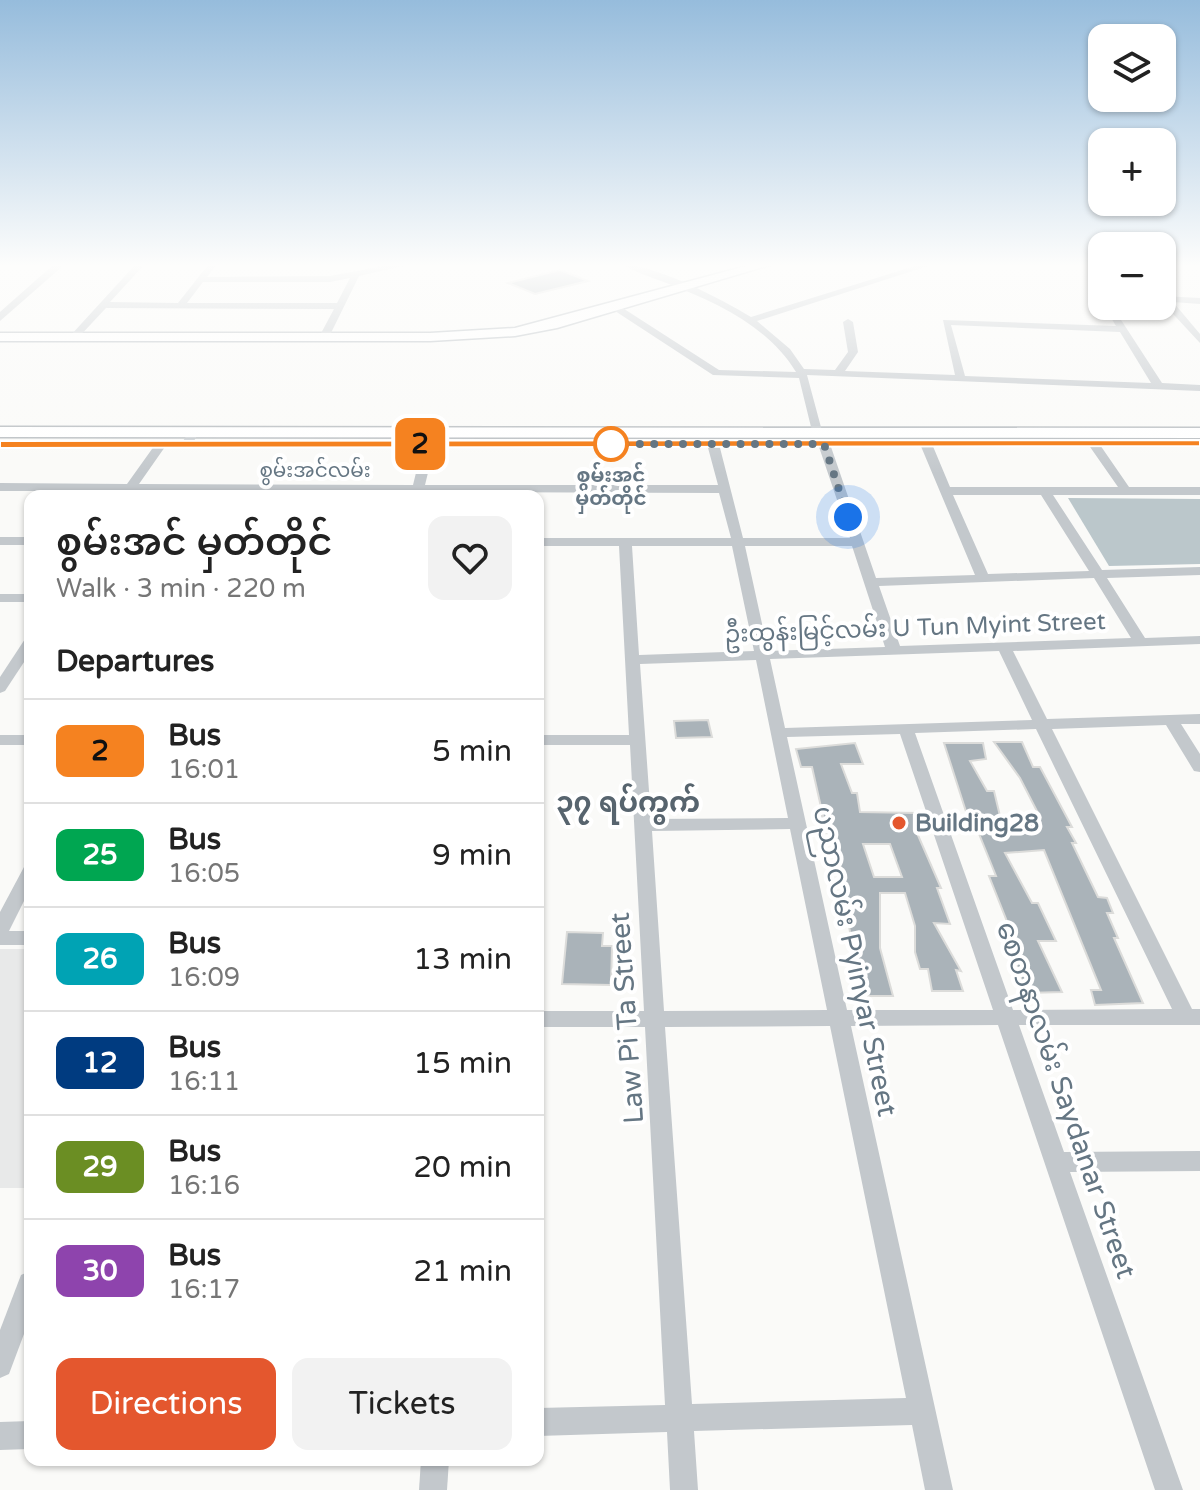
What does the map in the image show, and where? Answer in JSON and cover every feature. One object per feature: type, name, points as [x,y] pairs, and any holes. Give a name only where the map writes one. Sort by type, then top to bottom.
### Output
[{"type":"main road","points":[[0,337],[418,335]]},
{"type":"main road","points":[[0,432],[429,444],[680,437],[713,444],[820,437],[926,444],[1200,443]]},
{"type":"main road","points":[[0,444],[161,444],[191,438],[1200,433]]},
{"type":"street","points":[[658,335],[717,373],[838,373],[1200,388]]},
{"type":"street","points":[[765,335],[785,351],[801,373],[894,651]]},
{"type":"street","points":[[838,373],[853,352],[850,335]]},
{"type":"street","points":[[949,335],[961,378]]},
{"type":"street","points":[[1126,335],[1159,387]]},
{"type":"street","points":[[128,490],[161,444]]},
{"type":"street","points":[[418,490],[429,444]]},
{"type":"street","name":"ပညာလမ်း Pyinyar Street","points":[[713,444],[738,542],[939,1490]]},
{"type":"street","points":[[926,444],[983,578]]},
{"type":"street","points":[[1094,444],[1126,491]]},
{"type":"street","name":"စွမ်းအင်လမ်း","points":[[0,487],[76,490]]},
{"type":"street","name":"စွမ်းအင်လမ်း","points":[[544,491],[725,489]]},
{"type":"street","points":[[945,491],[1200,491]]},
{"type":"street","points":[[1045,491],[1141,642]]},
{"type":"street","points":[[0,541],[24,541]]},
{"type":"street","points":[[544,542],[856,542]]},
{"type":"street","name":"Law Pi Ta Street","points":[[625,542],[684,1490]]},
{"type":"street","points":[[870,582],[1200,571]]},
{"type":"street","points":[[0,598],[24,598]]},
{"type":"street","name":"ဦးထွန်းမြင့်လမ်း U Tun Myint Street","points":[[632,660],[1200,640]]},
{"type":"street","points":[[544,1019],[1193,1017],[1004,647]]},
{"type":"street","points":[[0,688],[24,651]]},
{"type":"street","points":[[0,659],[18,660]]},
{"type":"street","points":[[777,733],[1200,719]]},
{"type":"street","points":[[1171,720],[1200,767]]},
{"type":"street","name":"စေတနာလမ်း Saydanar Street","points":[[906,729],[1169,1490]]},
{"type":"street","points":[[0,740],[24,740]]},
{"type":"street","points":[[544,740],[638,740]]},
{"type":"street","points":[[643,825],[797,823]]},
{"type":"street","points":[[0,930],[24,883]]},
{"type":"street","points":[[0,938],[24,938]]},
{"type":"street","points":[[1056,1162],[1200,1161]]},
{"type":"street","points":[[0,1365],[24,1299]]},
{"type":"street","points":[[544,1422],[922,1411]]},
{"type":"street","points":[[0,1436],[24,1435]]},
{"type":"street","points":[[433,1490],[435,1466]]},
{"type":"shaded area","points":[[1068,498],[1200,499],[1200,564],[1109,566]]},
{"type":"shaded area","points":[[0,949],[24,949],[24,1188],[0,1188]]},
{"type":"building","points":[[708,720],[712,737],[676,738],[674,721]]},
{"type":"building","points":[[994,742],[1022,742],[1033,767],[1040,767],[1072,827],[1067,827],[1076,843],[1072,843],[1098,897],[1107,898],[1113,913],[1107,913],[1118,938],[1114,938],[1143,1003],[1095,1005],[1091,990],[1101,990],[1044,850],[1005,853],[1032,903],[1038,903],[1056,941],[1038,941],[1062,992],[1026,993],[1003,924],[1008,924],[989,876],[996,876],[975,824],[970,824],[944,743],[983,743],[986,759],[970,761],[987,791],[994,791],[1000,816],[1040,817],[1020,778]]},
{"type":"building","points":[[855,743],[863,764],[841,764],[852,793],[857,793],[860,812],[917,813],[927,833],[917,833],[941,888],[937,888],[950,924],[934,923],[961,971],[956,970],[963,991],[932,991],[928,969],[920,969],[915,952],[915,926],[905,893],[880,893],[880,948],[893,996],[864,996],[862,978],[857,978],[837,844],[833,832],[820,833],[814,816],[823,816],[812,767],[801,767],[796,749]],"holes":[[[863,844],[890,844],[902,877],[874,877]]]},
{"type":"building","points":[[567,932],[603,933],[602,946],[612,946],[611,985],[562,984]]},
{"type":"bus line","name":"2","points":[[0,444],[1200,443]]},
{"type":"place","name":"စွမ်းအင် မှတ်တိုင်","points":[[611,444]]},
{"type":"place","name":"Building28","points":[[899,823]]},
{"type":"district","name":"၃၇ ရပ်ကွက်","points":[[628,803]]},
{"type":"route","points":[[611,444],[824,444],[848,517]]}]
